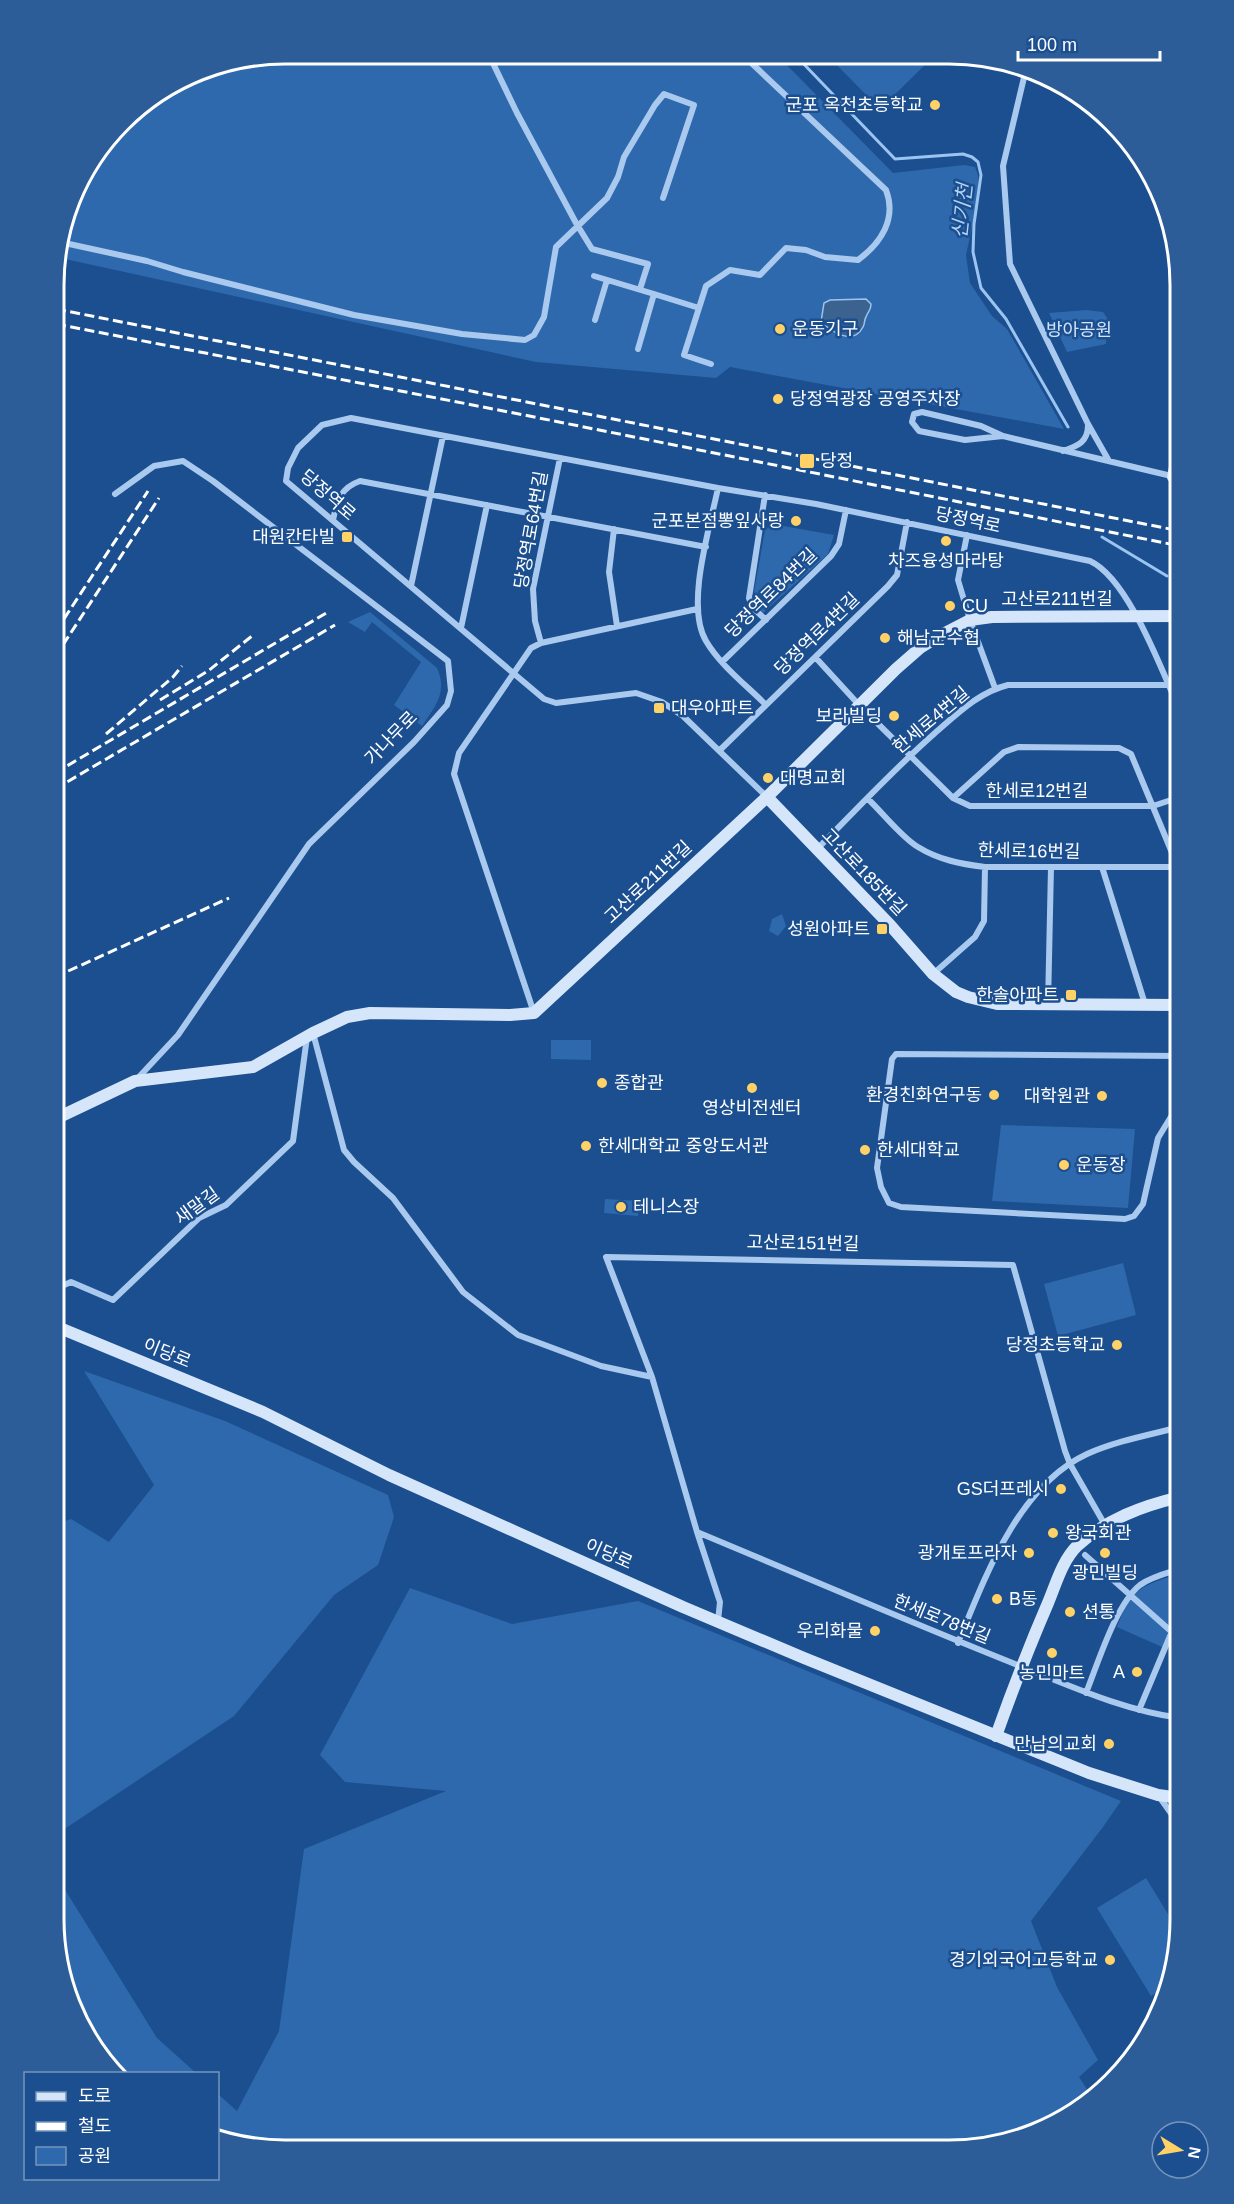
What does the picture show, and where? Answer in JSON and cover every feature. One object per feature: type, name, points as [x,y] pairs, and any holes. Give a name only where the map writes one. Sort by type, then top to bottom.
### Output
[{"type":"street","points":[[494,64],[517,114],[592,249],[648,264],[640,290]]},
{"type":"street","points":[[711,364],[684,355],[706,286],[730,270],[760,275],[786,248],[806,250],[825,257],[858,260],[871,251],[888,226],[890,200],[886,190],[752,64]]},
{"type":"street","points":[[1024,78],[1003,166],[1010,264],[1109,461]]},
{"type":"street","points":[[69,244],[147,261],[354,315],[462,334],[525,340],[534,335],[544,317],[556,247],[607,198],[618,177],[624,157],[664,94],[694,105],[663,198]]},
{"type":"street","points":[[594,276],[699,309]]},
{"type":"street","points":[[595,320],[607,280]]},
{"type":"street","points":[[638,349],[654,294]]},
{"type":"street","points":[[1003,436],[965,440],[919,431],[912,422],[914,414],[922,412],[981,426],[1003,436],[1170,476]]},
{"type":"street","name":"당정역로","points":[[767,797],[683,716],[662,702],[636,693],[556,703],[544,699],[286,481],[288,468],[298,448],[321,425],[351,418],[846,510],[1090,561],[1104,570],[1138,617],[1170,689]]},
{"type":"street","points":[[1062,451],[1080,445],[1087,435],[1089,424]]},
{"type":"street","points":[[411,586],[443,436]]},
{"type":"street","name":"당정역로64번길","points":[[542,643],[536,621],[533,589],[560,458]]},
{"type":"street","name":"가나무로","points":[[64,1115],[135,1081],[178,1035],[309,844],[414,742],[447,705],[451,691],[448,661],[213,481],[183,461],[154,466],[115,495]]},
{"type":"street","points":[[333,520],[337,499],[348,486],[360,481],[706,547]]},
{"type":"street","points":[[718,488],[697,591],[699,624],[705,641],[765,704]]},
{"type":"street","points":[[765,495],[749,598],[752,607],[766,620]]},
{"type":"street","points":[[461,628],[488,505]]},
{"type":"street","name":"당정역로84번길","points":[[723,662],[831,556],[838,544],[846,510]]},
{"type":"street","name":"당정역로4번길","points":[[719,751],[888,586],[897,575],[907,522]]},
{"type":"street","points":[[614,529],[609,572],[617,626]]},
{"type":"street","points":[[967,535],[958,580],[970,621],[995,688]]},
{"type":"street","points":[[135,1081],[253,1067],[347,1017],[370,1013],[510,1015],[534,1013],[454,774],[459,753],[531,648],[542,643],[697,609]]},
{"type":"street","name":"고산로211번길","points":[[534,1013],[767,797],[896,669],[920,648],[939,636],[970,621],[992,616],[1170,616]]},
{"type":"street","name":"한세로12번길","points":[[816,658],[910,756],[954,798],[970,806],[1154,806],[1170,800]]},
{"type":"street","name":"한세로4번길","points":[[817,849],[910,756],[964,707],[995,688],[1008,685],[1168,685]]},
{"type":"street","points":[[954,798],[1004,752],[1018,747],[1119,748],[1131,754],[1170,846]]},
{"type":"street","name":"고산로185번길","points":[[767,797],[890,925],[933,974],[956,992],[985,1002],[1048,1005],[1170,1005]]},
{"type":"street","name":"한세로16번길","points":[[868,799],[916,846],[934,856],[954,862],[985,867],[1170,869]]},
{"type":"street","points":[[933,974],[975,937],[984,921],[985,867]]},
{"type":"street","points":[[1048,1005],[1051,867]]},
{"type":"street","points":[[1102,867],[1146,1005]]},
{"type":"street","points":[[310,1035],[344,1150],[393,1198],[463,1292],[518,1335],[601,1366],[652,1377]]},
{"type":"street","name":"새말길","points":[[64,1285],[71,1282],[112,1300],[199,1218],[226,1205],[292,1141],[310,1035]]},
{"type":"street","points":[[1170,1056],[896,1054],[892,1059],[877,1168],[881,1187],[889,1203],[901,1207],[1125,1219],[1134,1216],[1143,1204],[1158,1138],[1170,1118]]},
{"type":"street","name":"고산로151번길","points":[[718,1621],[720,1602],[652,1377],[606,1257],[1013,1265],[1070,1464],[1105,1525]]},
{"type":"street","name":"이당로","points":[[64,1330],[263,1412],[389,1475],[804,1658],[1089,1773],[1170,1797]]},
{"type":"street","points":[[958,1643],[982,1583],[1010,1528],[1044,1486],[1086,1454],[1170,1430]]},
{"type":"street","points":[[996,1736],[1021,1666],[1068,1557],[1105,1525],[1143,1507],[1170,1500]]},
{"type":"street","name":"한세로78번길","points":[[697,1532],[958,1643],[1086,1693],[1139,1710],[1170,1716]]},
{"type":"street","points":[[1085,1555],[1170,1630]]},
{"type":"street","points":[[1086,1693],[1119,1612],[1130,1595],[1147,1580],[1170,1572]]},
{"type":"street","points":[[1139,1710],[1170,1640]]},
{"type":"street","points":[[1158,1795],[1170,1813]]},
{"type":"green space","points":[[286,64],[786,64],[893,173],[964,165],[975,167],[978,175],[979,196],[966,255],[970,283],[992,316],[1007,329],[1064,429],[730,367],[716,378],[536,362],[66,259],[76,214],[94,175],[110,151],[140,119],[188,87],[214,76],[242,69]]},
{"type":"green space","points":[[836,64],[926,64],[880,109]]},
{"type":"green space","name":"방아공원","points":[[1086,310],[1103,312],[1107,318],[1106,344],[1067,352],[1049,313]]},
{"type":"green space","points":[[772,524],[834,535],[828,554],[763,613],[757,605],[754,592],[765,530]]},
{"type":"green space","points":[[370,612],[437,668],[441,692],[422,726],[394,705],[421,662],[372,622],[365,632],[348,622]]},
{"type":"green space","points":[[782,914],[786,926],[778,936],[769,931],[772,919]]},
{"type":"green space","points":[[551,1040],[591,1040],[591,1060],[551,1059]]},
{"type":"green space","name":"운동장","points":[[1001,1125],[1135,1129],[1128,1208],[992,1201]]},
{"type":"green space","name":"테니스장","points":[[605,1199],[639,1201],[638,1216],[604,1213]]},
{"type":"green space","points":[[1123,1263],[1136,1315],[1058,1336],[1044,1284]]},
{"type":"green space","points":[[84,1371],[225,1421],[388,1495],[394,1517],[378,1565],[334,1595],[234,1716],[64,1829],[64,1521],[71,1519],[109,1542],[154,1485]]},
{"type":"green space","points":[[1170,1577],[1170,1631],[1162,1647],[1117,1627],[1131,1599],[1151,1583]]},
{"type":"green space","points":[[410,1588],[512,1624],[638,1601],[1121,1801],[1031,1921],[1057,1987],[1098,2060],[1079,2077],[1088,2090],[1059,2110],[1020,2128],[977,2138],[948,2140],[286,2140],[257,2138],[219,2129],[219,2095],[237,2111],[279,2031],[304,1849],[446,1791],[345,1782],[320,1755]]},
{"type":"green space","points":[[1146,1878],[1170,1917],[1168,1947],[1157,1992],[1151,1996],[1097,1908]]},
{"type":"green space","points":[[64,1888],[157,2038],[195,2072],[126,2072],[110,2053],[87,2016],[72,1976],[66,1947]]},
{"type":"shaded area","points":[[866,299],[871,304],[870,308],[863,327],[854,336],[836,333],[821,322],[824,303],[830,300]]},
{"type":"waterway","name":"신기천","points":[[804,64],[895,159],[963,154],[978,162],[981,175],[974,224],[973,252],[981,288],[1006,319],[1068,427]]},
{"type":"waterway","points":[[1102,537],[1167,576]]},
{"type":"railway","points":[[64,311],[1170,529]]},
{"type":"railway","points":[[64,326],[1170,544]]},
{"type":"railway","points":[[64,619],[148,491]]},
{"type":"railway","points":[[64,643],[159,498]]},
{"type":"railway","points":[[64,768],[328,612]]},
{"type":"railway","points":[[64,784],[335,625]]},
{"type":"railway","points":[[160,700],[208,671],[252,636]]},
{"type":"railway","points":[[106,734],[173,677],[182,666]]},
{"type":"railway","points":[[64,973],[229,898]]},
{"type":"place","name":"군포 옥천초등학교","points":[[935,105]]},
{"type":"place","name":"운동기구","points":[[780,329]]},
{"type":"place","name":"당정역광장 공영주차장","points":[[778,399]]},
{"type":"place","name":"당정","points":[[807,461]]},
{"type":"place","name":"군포본점뽕잎사랑","points":[[796,521]]},
{"type":"place","name":"대원칸타빌","points":[[347,537]]},
{"type":"place","name":"차즈융성마라탕","points":[[946,541]]},
{"type":"place","name":"CU","points":[[950,606]]},
{"type":"place","name":"해남군수협","points":[[885,638]]},
{"type":"place","name":"대우아파트","points":[[659,708]]},
{"type":"place","name":"보라빌딩","points":[[894,716]]},
{"type":"place","name":"대명교회","points":[[768,778]]},
{"type":"place","name":"성원아파트","points":[[882,929]]},
{"type":"place","name":"한솔아파트","points":[[1071,995]]},
{"type":"place","name":"종합관","points":[[602,1083]]},
{"type":"place","name":"영상비전센터","points":[[752,1088]]},
{"type":"place","name":"환경친화연구동","points":[[994,1095]]},
{"type":"place","name":"대학원관","points":[[1102,1096]]},
{"type":"place","name":"한세대학교 중앙도서관","points":[[586,1146]]},
{"type":"place","name":"한세대학교","points":[[865,1150]]},
{"type":"place","name":"운동장","points":[[1064,1165]]},
{"type":"place","name":"테니스장","points":[[621,1207]]},
{"type":"place","name":"당정초등학교","points":[[1117,1345]]},
{"type":"place","name":"GS더프레시","points":[[1061,1489]]},
{"type":"place","name":"왕국회관","points":[[1053,1533]]},
{"type":"place","name":"광개토프라자","points":[[1029,1553]]},
{"type":"place","name":"광민빌딩","points":[[1105,1553]]},
{"type":"place","name":"B동","points":[[997,1599]]},
{"type":"place","name":"션통","points":[[1070,1612]]},
{"type":"place","name":"우리화물","points":[[875,1631]]},
{"type":"place","name":"농민마트","points":[[1052,1653]]},
{"type":"place","name":"A","points":[[1137,1672]]},
{"type":"place","name":"만남의교회","points":[[1109,1744]]},
{"type":"place","name":"경기외국어고등학교","points":[[1110,1960]]}]
